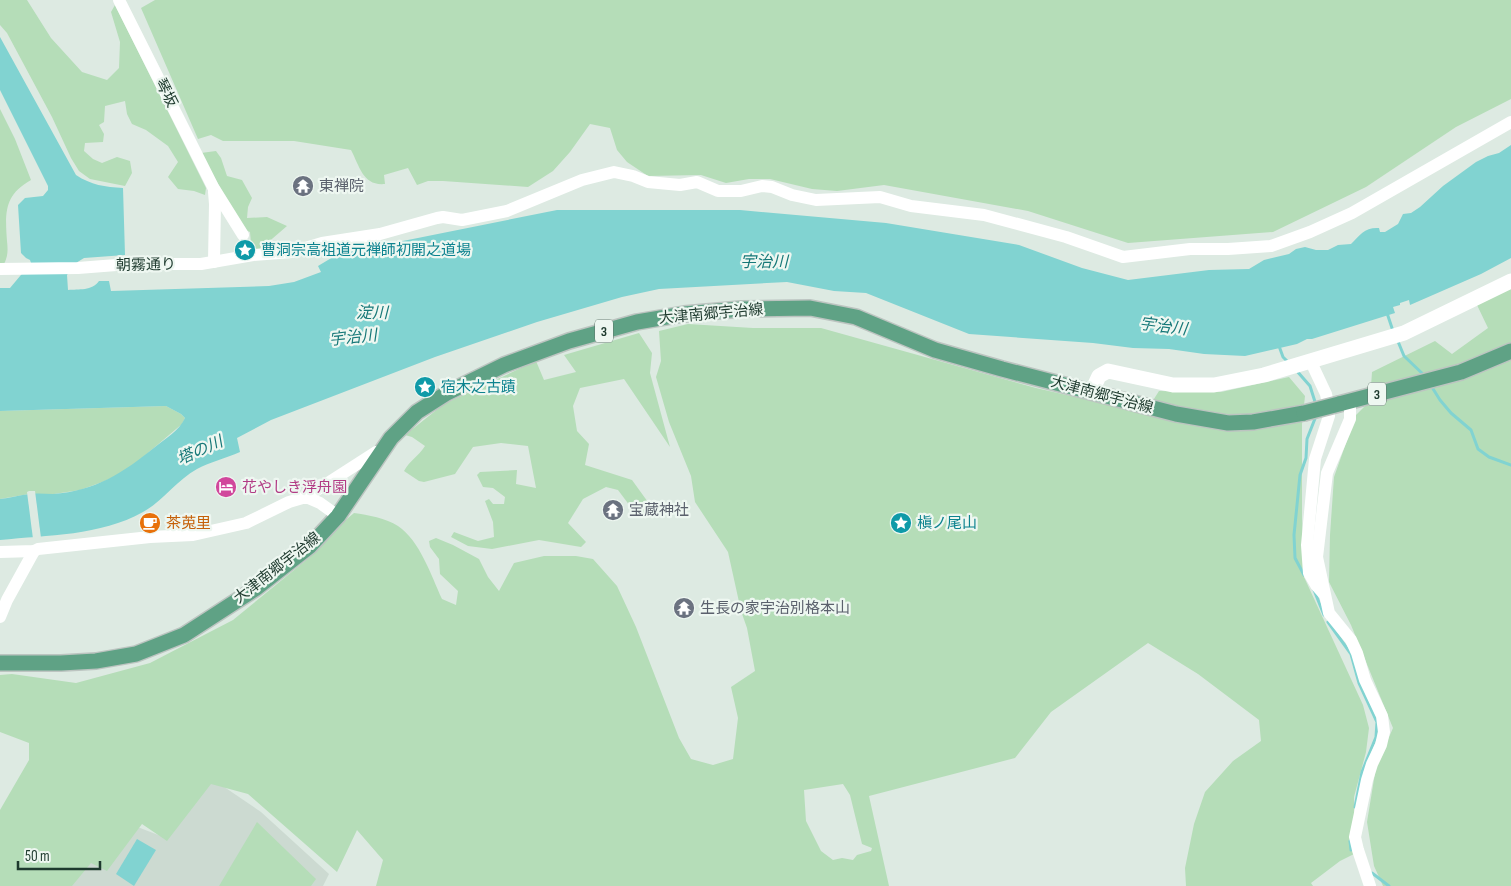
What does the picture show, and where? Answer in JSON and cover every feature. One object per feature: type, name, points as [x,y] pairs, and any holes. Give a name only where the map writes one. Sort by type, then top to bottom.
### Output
[{"type":"main road","name":"大津南郷宇治線","points":[[0,663],[96,661],[136,654],[184,635],[255,589],[310,546],[338,516],[392,438],[417,412],[447,393],[504,365],[569,341],[637,322],[684,314],[741,309],[810,308],[856,317],[936,350],[1002,369],[1176,414],[1228,423],[1253,422],[1304,413],[1344,403],[1461,372],[1511,351]]},
{"type":"street","name":"琴坂","points":[[119,0],[213,187],[253,255]]},
{"type":"street","name":"朝霧通り","points":[[0,269],[78,268],[129,264],[201,264],[253,255],[292,252],[322,243],[380,234],[437,218],[462,220],[507,211],[582,180],[614,172],[633,176],[648,182],[680,185],[697,182],[718,191],[741,191],[762,186],[772,187],[792,195],[816,200],[880,196],[911,206],[984,215],[1066,237],[1123,257],[1190,249],[1271,246],[1310,232],[1352,213],[1511,122]]},
{"type":"street","name":"琴坂","points":[[213,187],[215,204],[214,262]]},
{"type":"street","points":[[1092,392],[1098,376],[1108,371],[1173,385],[1214,385],[1264,375],[1404,333],[1511,281]]},
{"type":"street","points":[[1306,363],[1326,394],[1329,410],[1327,426],[1316,459],[1307,545],[1309,573],[1316,585],[1324,593]]},
{"type":"street","points":[[1344,403],[1350,419],[1334,454],[1328,473],[1317,557],[1329,612],[1351,640],[1357,653],[1364,680],[1382,716],[1384,732],[1367,780],[1356,837],[1358,850],[1370,886]]},
{"type":"street","points":[[0,552],[34,551],[38,549],[150,537],[193,535],[246,523],[289,502],[306,497],[376,452],[382,452]]},
{"type":"street","points":[[306,497],[320,503],[338,516]]},
{"type":"street","points":[[0,617],[7,600],[34,551]]},
{"type":"shaded area","points":[[208,776],[261,812],[329,874],[323,886],[64,886],[91,859],[135,826],[166,838]]},
{"type":"green space","points":[[0,0],[27,0],[51,38],[82,72],[107,80],[119,68],[120,42],[111,12],[115,5],[206,188],[205,195],[194,191],[178,189],[168,177],[178,162],[168,146],[146,130],[132,124],[127,114],[125,101],[105,106],[104,122],[99,125],[104,134],[103,142],[85,143],[84,151],[93,159],[102,163],[117,157],[130,161],[132,173],[125,186],[90,179],[79,171],[7,33],[0,25]]},
{"type":"green space","points":[[155,0],[1511,0],[1511,99],[1456,127],[1366,187],[1273,232],[1128,243],[1028,211],[884,185],[837,191],[812,189],[770,179],[749,179],[726,183],[701,175],[648,176],[627,162],[617,150],[610,128],[590,124],[570,152],[553,171],[528,187],[443,181],[428,181],[417,185],[408,168],[384,175],[385,184],[378,184],[367,179],[363,174],[351,150],[294,141],[223,141],[211,135],[198,139],[141,8]]},
{"type":"green space","points":[[0,109],[15,139],[31,180],[16,192],[8,206],[6,222],[7,253],[4,264],[0,264]]},
{"type":"green space","points":[[216,151],[221,158],[227,176],[242,180],[252,198],[248,207],[247,218],[267,217],[287,226],[258,251],[251,243],[250,232],[243,229],[201,153]]},
{"type":"green space","points":[[1511,279],[1511,886],[1383,886],[1374,866],[1367,822],[1376,767],[1393,728],[1351,625],[1329,582],[1334,477],[1356,415],[1370,401],[1372,372],[1435,341],[1452,354],[1488,328],[1477,305]]},
{"type":"green space","points":[[688,324],[753,328],[821,328],[1036,388],[1145,413],[1159,391],[1221,392],[1289,377],[1305,396],[1302,424],[1304,577],[1363,705],[1369,728],[1366,752],[1354,797],[1354,854],[1340,861],[1311,883],[1313,886],[1186,886],[1185,868],[1194,824],[1205,792],[1233,761],[1261,741],[1259,720],[1198,674],[1148,643],[1051,712],[1015,758],[869,796],[889,886],[376,886],[383,860],[357,830],[337,872],[248,794],[211,784],[167,841],[142,824],[107,871],[91,863],[72,886],[0,886],[0,810],[29,760],[29,743],[0,732],[0,675],[12,674],[76,683],[150,663],[233,620],[310,557],[336,528],[354,513],[388,521],[406,532],[419,549],[442,599],[456,605],[458,591],[440,574],[439,559],[430,547],[429,541],[436,538],[479,559],[488,577],[499,591],[514,563],[544,556],[576,556],[593,559],[617,586],[636,627],[679,738],[691,759],[713,765],[733,759],[738,718],[731,687],[755,671],[747,628],[741,611],[728,552],[695,502],[691,476],[669,422],[656,377],[661,361],[659,331]],"holes":[[[843,784],[850,795],[862,844],[872,848],[871,851],[857,855],[853,860],[842,858],[833,860],[821,851],[806,821],[804,790]]]},
{"type":"green space","points":[[639,333],[652,353],[650,373],[670,447],[624,379],[580,388],[573,406],[577,431],[589,444],[585,465],[632,480],[653,509],[639,518],[618,490],[606,487],[583,499],[568,523],[586,542],[581,547],[539,540],[492,549],[468,546],[451,537],[454,532],[478,541],[494,537],[493,522],[485,501],[489,499],[493,504],[504,504],[505,497],[493,488],[483,487],[477,475],[480,472],[517,470],[516,484],[536,488],[528,446],[501,443],[473,447],[455,474],[424,482],[419,481],[404,471],[425,446],[412,437],[405,435],[444,404],[536,361],[544,380],[576,372],[564,355]]},
{"type":"green space","points":[[166,406],[185,418],[182,424],[120,474],[80,490],[54,494],[29,494],[0,499],[0,411]]},
{"type":"green space","points":[[257,822],[316,879],[311,886],[219,886]]},
{"type":"water","name":"淀川","points":[[0,37],[76,175],[98,185],[123,188],[125,255],[84,258],[76,263],[67,275],[68,290],[89,288],[99,281],[109,281],[111,291],[269,286],[294,282],[321,272],[318,266],[338,254],[557,210],[740,210],[886,223],[1019,245],[1082,268],[1128,280],[1209,270],[1249,269],[1264,260],[1289,254],[1296,249],[1305,247],[1316,250],[1328,250],[1338,245],[1351,244],[1363,232],[1370,229],[1379,228],[1380,232],[1385,232],[1398,224],[1403,214],[1411,213],[1420,207],[1443,186],[1476,162],[1499,153],[1511,145],[1511,258],[1481,274],[1410,305],[1409,300],[1400,303],[1400,305],[1393,307],[1395,313],[1307,339],[1297,344],[1245,356],[969,334],[866,293],[834,291],[787,282],[659,289],[622,297],[537,322],[435,357],[271,420],[237,438],[240,452],[197,469],[157,502],[143,512],[126,520],[92,530],[0,540],[0,499],[30,494],[68,492],[95,485],[120,473],[131,465],[176,431],[185,418],[166,406],[0,411],[0,288],[10,288],[31,263],[21,253],[18,205],[25,198],[43,196],[48,190],[48,186],[0,90]]},
{"type":"water","points":[[137,839],[156,850],[134,886],[116,874]]},
{"type":"pier","points":[[35,491],[41,538],[33,539],[27,492]]},
{"type":"waterway","points":[[1387,313],[1393,331]]},
{"type":"waterway","points":[[1397,339],[1404,356],[1426,377]]},
{"type":"waterway","points":[[1279,346],[1283,357],[1288,362]]},
{"type":"waterway","points":[[1296,370],[1310,386],[1316,405]]},
{"type":"waterway","points":[[1430,384],[1451,413],[1471,430],[1478,449],[1489,457],[1511,465]]},
{"type":"waterway","points":[[1304,575],[1295,558],[1294,535],[1300,475],[1306,458],[1307,439],[1316,416]]},
{"type":"waterway","points":[[1314,590],[1324,615]]},
{"type":"waterway","points":[[1328,622],[1351,654],[1359,683],[1377,722],[1376,737],[1362,772],[1355,807]]},
{"type":"waterway","points":[[1350,841],[1351,850]]},
{"type":"waterway","points":[[1372,873],[1389,886]]},
{"type":"place","name":"東禅院","points":[[303,186]]},
{"type":"place","name":"曹洞宗高祖道元禅師初開之道場","points":[[245,250]]},
{"type":"place","name":"宿木之古蹟","points":[[425,387]]},
{"type":"place","name":"花やしき浮舟園","points":[[226,487]]},
{"type":"place","name":"宝蔵神社","points":[[613,510]]},
{"type":"place","name":"茶莵里","points":[[150,523]]},
{"type":"place","name":"槇ノ尾山","points":[[901,523]]},
{"type":"place","name":"生長の家宇治別格本山","points":[[684,608]]},
{"type":"water label","name":"宇治川","points":[[764,262]]},
{"type":"water label","name":"宇治川","points":[[1163,327]]},
{"type":"water label","name":"宇治川","points":[[353,338]]},
{"type":"water label","name":"塔の川","points":[[200,451]]}]
